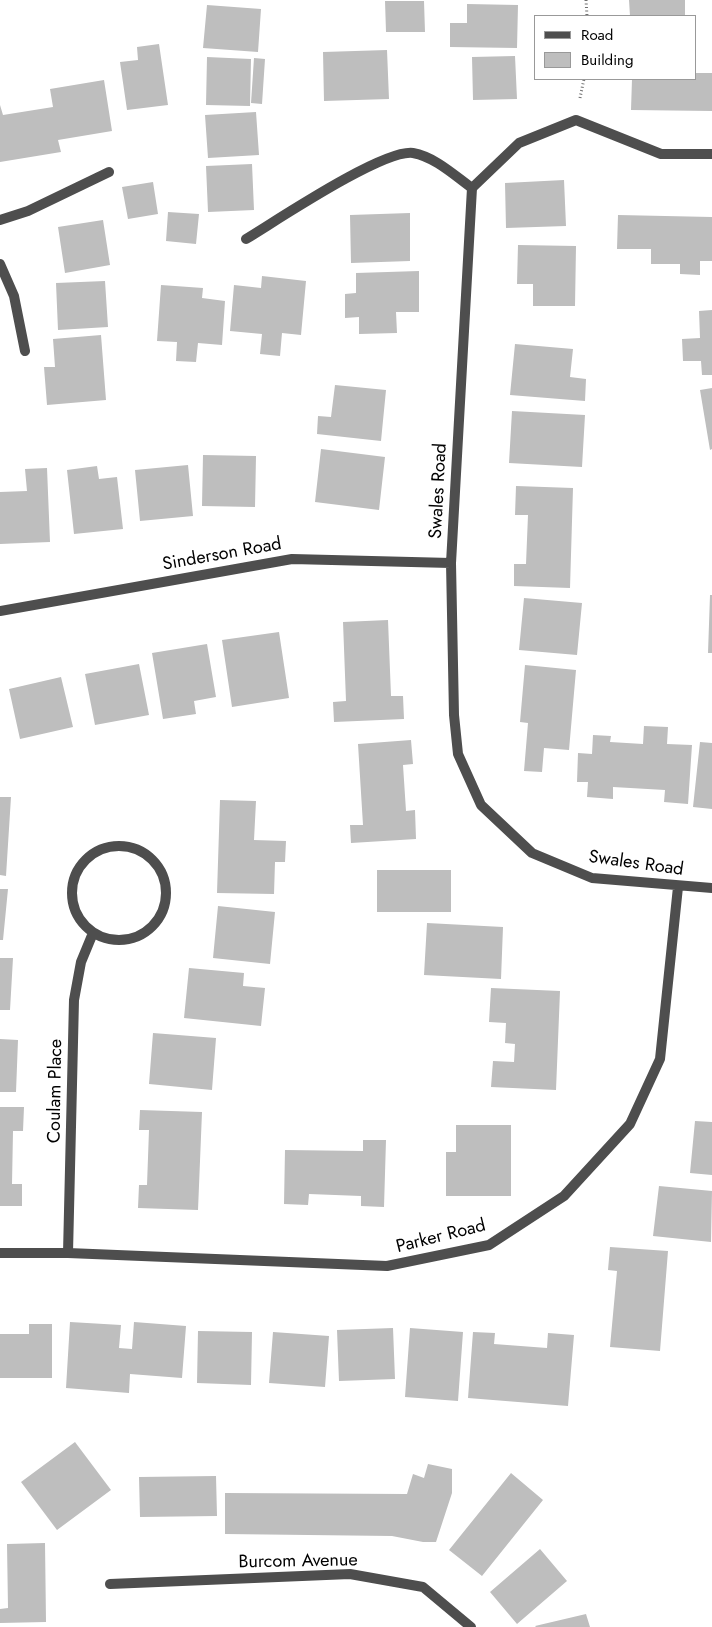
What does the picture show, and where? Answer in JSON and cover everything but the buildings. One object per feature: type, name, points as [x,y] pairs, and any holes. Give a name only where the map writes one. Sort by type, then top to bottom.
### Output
[{"type":"street","points":[[246,239],[361,170],[402,153],[427,157],[472,188],[519,143],[576,120],[661,154],[712,154]]},
{"type":"street","points":[[0,220],[28,211],[109,172]]},
{"type":"street","name":"Swales Road","points":[[472,188],[452,563],[454,714],[458,754],[481,805],[532,854],[592,878],[678,887],[712,888]]},
{"type":"street","points":[[0,264],[17,305],[25,351]]},
{"type":"street","name":"Sinderson Road","points":[[0,611],[292,559],[452,563]]},
{"type":"street","points":[[120,845],[137,848],[150,857],[161,870],[166,886],[166,902],[160,917],[149,930],[135,938],[118,940],[93,933],[78,918],[73,904],[73,883],[82,863],[106,847],[120,845]]},
{"type":"street","name":"Parker Road","points":[[0,1253],[68,1253],[387,1266],[490,1245],[564,1196],[630,1124],[660,1059],[678,887]]},
{"type":"street","name":"Coulam Place","points":[[68,1253],[74,1000],[81,962],[93,933]]},
{"type":"street","name":"Burcom Avenue","points":[[110,1584],[350,1574],[423,1587],[471,1627]]},
{"type":"path","points":[[586,0],[587,15]]}]
